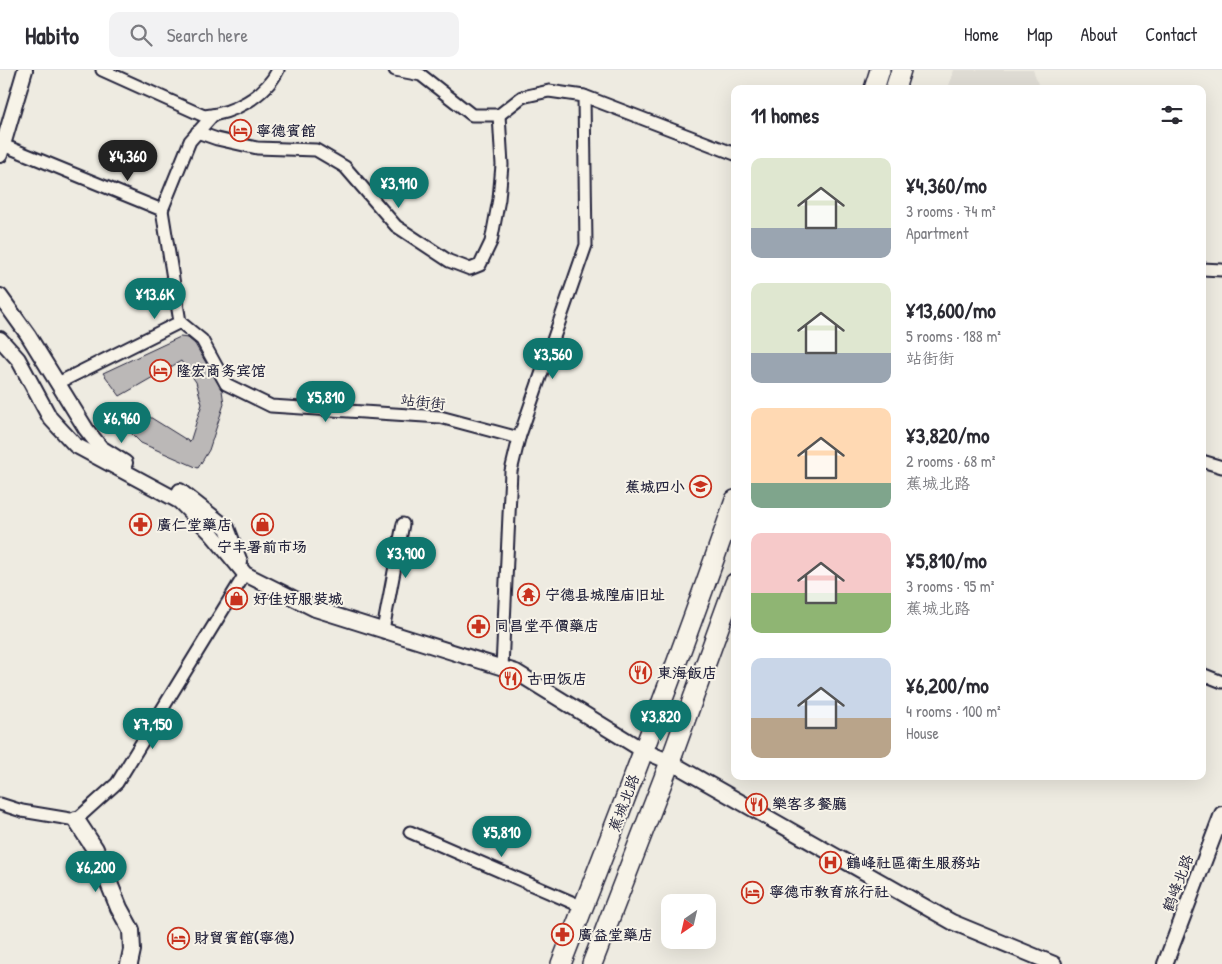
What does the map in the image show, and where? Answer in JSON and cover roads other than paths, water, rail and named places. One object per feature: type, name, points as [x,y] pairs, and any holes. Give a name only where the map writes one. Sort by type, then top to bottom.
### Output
[{"type":"highway","points":[[875,85],[880,70]]},
{"type":"highway","points":[[896,85],[902,70]]},
{"type":"highway","name":"蕉城北路","points":[[561,964],[644,751],[731,512]]},
{"type":"highway","name":"蕉城北路","points":[[592,964],[670,762],[731,595]]},
{"type":"main road","points":[[76,820],[95,849],[119,908],[131,930],[132,950],[130,964]]},
{"type":"street","points":[[25,70],[1,150],[162,210]]},
{"type":"street","points":[[102,70],[204,116],[232,110],[256,96],[275,76],[278,70]]},
{"type":"street","points":[[395,70],[421,75],[472,115],[499,115],[522,97],[549,91],[584,96],[731,152]]},
{"type":"street","points":[[502,668],[512,472],[519,438],[586,245],[584,96]]},
{"type":"street","points":[[58,383],[180,322],[162,210],[190,141],[213,115]]},
{"type":"street","points":[[197,132],[257,148],[316,150],[344,167],[396,226],[449,261],[470,269],[480,265],[491,242],[499,199],[502,165],[499,115]]},
{"type":"street","points":[[1206,269],[1222,270]]},
{"type":"street","points":[[0,296],[28,335],[86,430],[101,448],[182,493],[227,528],[245,574]]},
{"type":"street","name":"站街街","points":[[180,322],[202,340],[226,384],[272,406],[440,417],[519,438]]},
{"type":"street","points":[[0,339],[18,359],[50,418],[75,445],[179,501],[211,533],[245,574],[314,609],[516,672],[644,751],[670,762],[952,922],[1054,964]]},
{"type":"street","points":[[1206,462],[1222,467]]},
{"type":"street","points":[[383,630],[403,524]]},
{"type":"street","points":[[0,804],[22,811],[76,820],[117,783],[245,574]]},
{"type":"street","points":[[1206,676],[1222,682]]},
{"type":"street","name":"鹤峰北路","points":[[1165,964],[1222,814]]},
{"type":"street","points":[[410,832],[583,907]]},
{"type":"place","name":"寧德賓館","points":[[240,131]]},
{"type":"place","name":"隆宏商务宾馆","points":[[160,371]]},
{"type":"place","name":"蕉城四小","points":[[701,487]]},
{"type":"place","name":"宁丰署前市场","points":[[262,524]]},
{"type":"place","name":"廣仁堂藥店","points":[[141,525]]},
{"type":"place","name":"宁德县城隍庙旧址","points":[[529,595]]},
{"type":"place","name":"好佳好服裝城","points":[[237,599]]},
{"type":"place","name":"同昌堂平價藥店","points":[[478,626]]},
{"type":"place","name":"東海飯店","points":[[641,673]]},
{"type":"place","name":"古田饭店","points":[[511,679]]},
{"type":"place","name":"樂客多餐廳","points":[[756,804]]},
{"type":"place","name":"鶴峰社區衛生服務站","points":[[830,863]]},
{"type":"place","name":"寧德市教育旅行社","points":[[753,892]]},
{"type":"place","name":"廣益堂藥店","points":[[562,935]]},
{"type":"place","name":"財貿賓館(寧德)","points":[[178,938]]}]
